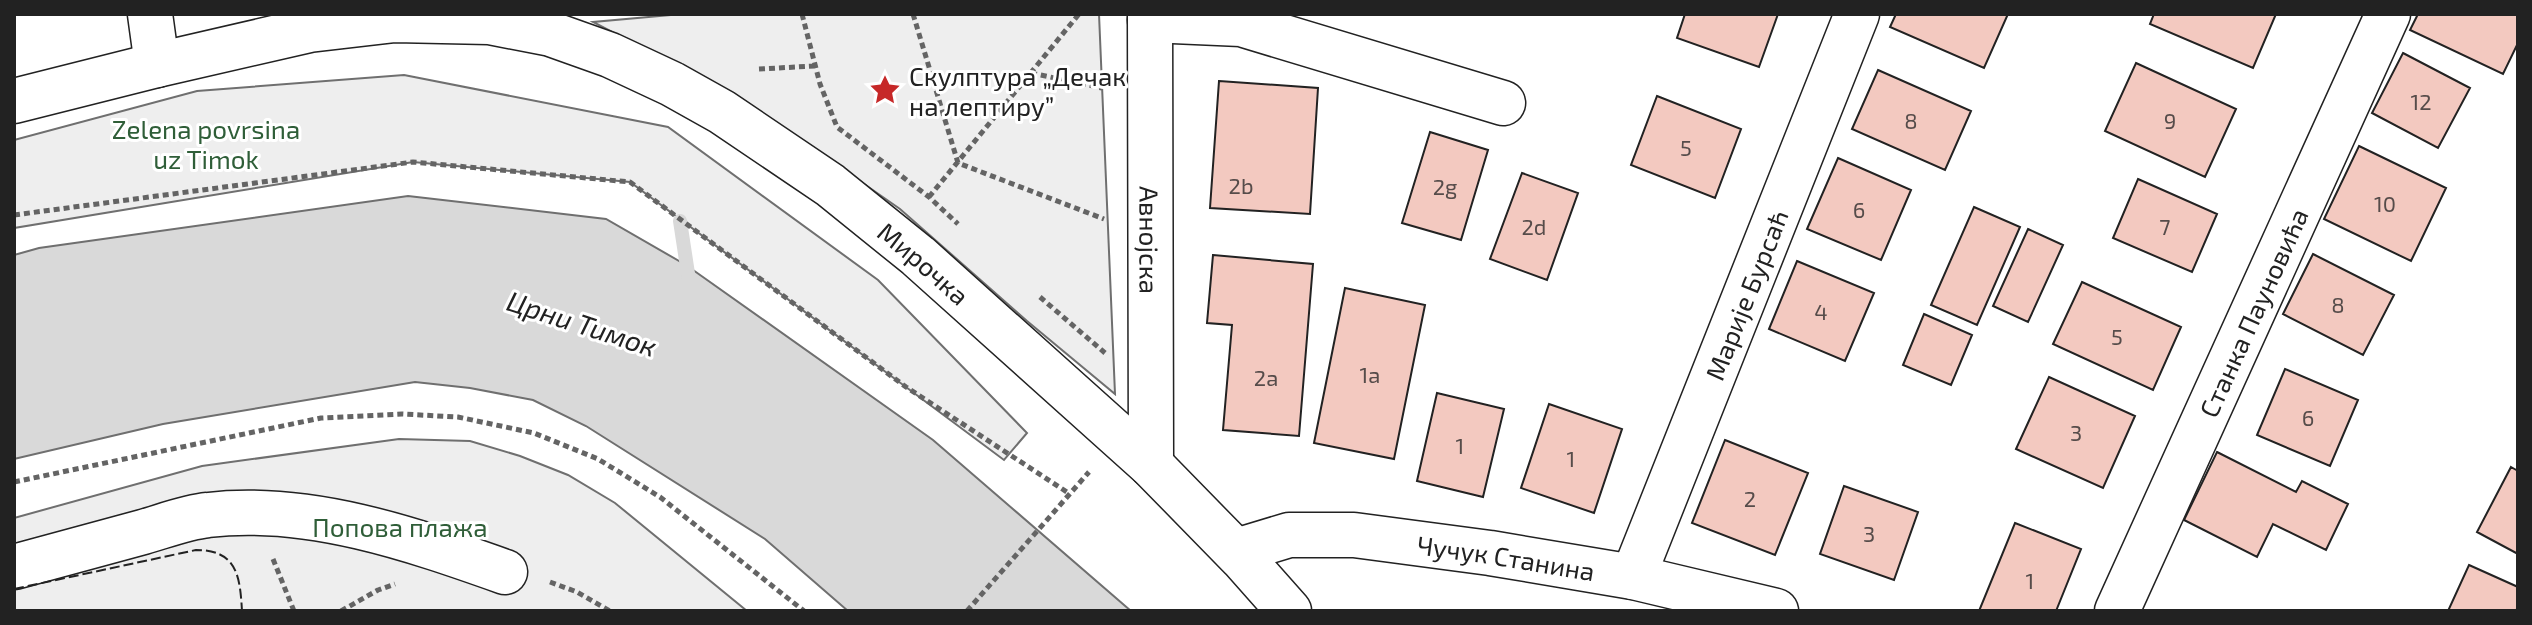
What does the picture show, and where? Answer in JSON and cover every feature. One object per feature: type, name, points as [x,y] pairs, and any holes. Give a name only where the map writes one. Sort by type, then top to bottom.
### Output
[{"type":"street","points":[[150,14],[157,65]]},
{"type":"street","name":"Марије Бурсаћ","points":[[1633,577],[1857,14]]},
{"type":"street","name":"Станка Пауновића","points":[[2117,611],[2388,14]]},
{"type":"street","points":[[1150,17],[1241,24],[1503,103]]},
{"type":"street","name":"Авнојска","points":[[1150,17],[1151,465]]},
{"type":"street","name":"Мирочка","points":[[14,101],[309,30],[395,20],[491,18],[551,34],[610,55],[722,112],[830,185],[918,256],[1151,465],[1236,551],[1289,611]]},
{"type":"street","points":[[14,567],[206,515],[256,513],[365,528],[505,572]]},
{"type":"street","name":"Чучук Станина","points":[[1236,551],[1289,535],[1354,535],[1490,553],[1633,577],[1776,611]]},
{"type":"path","points":[[802,14],[815,66],[837,127],[929,197],[962,228]]},
{"type":"path","points":[[913,14],[958,163]]},
{"type":"path","points":[[929,197],[1079,14]]},
{"type":"path","points":[[759,69],[815,66]]},
{"type":"path","points":[[1031,73],[1102,88]]},
{"type":"path","points":[[14,215],[413,162],[630,182],[906,387],[1070,494],[967,611]]},
{"type":"path","points":[[958,163],[1108,221]]},
{"type":"path","points":[[1029,288],[1114,360],[1151,367]]},
{"type":"path","points":[[14,482],[321,418],[402,414],[458,417],[534,433],[598,459],[660,497],[804,611]]},
{"type":"green space","points":[[682,14],[1099,14],[1115,394],[900,209],[745,101],[593,22]]},
{"type":"green space","name":"Zelena povrsina uz Timok","points":[[404,75],[668,127],[878,280],[1027,433],[1004,460],[630,182],[413,162],[14,228],[14,140],[197,91]]},
{"type":"green space","name":"Попова плажа","points":[[399,439],[470,441],[568,475],[615,503],[747,611],[14,611],[14,518],[202,466]]},
{"type":"water","name":"Црни Тимок","points":[[408,196],[606,219],[686,265],[933,440],[1131,611],[848,611],[765,539],[586,426],[533,400],[470,388],[415,382],[163,424],[14,459],[14,255],[39,248]]},
{"type":"building","points":[[1685,14],[1778,14],[1759,67],[1677,38]]},
{"type":"building","points":[[1896,14],[2008,14],[1984,68],[1890,27]]},
{"type":"building","points":[[2154,14],[2276,14],[2253,68],[2150,24]]},
{"type":"building","points":[[2418,14],[2518,14],[2518,43],[2503,74],[2410,30]]},
{"type":"building","points":[[2403,53],[2470,88],[2438,148],[2372,113]]},
{"type":"building","points":[[2136,63],[2236,109],[2205,177],[2105,131]]},
{"type":"building","points":[[1878,70],[1971,111],[1945,170],[1852,129]]},
{"type":"building","points":[[1219,81],[1318,88],[1310,214],[1210,208]]},
{"type":"building","points":[[1657,96],[1741,129],[1715,198],[1631,165]]},
{"type":"building","points":[[1430,132],[1488,150],[1461,240],[1402,223]]},
{"type":"building","points":[[2359,146],[2446,188],[2411,261],[2324,219]]},
{"type":"building","points":[[1838,158],[1911,190],[1881,260],[1807,229]]},
{"type":"building","points":[[1522,173],[1578,193],[1547,280],[1490,259]]},
{"type":"building","points":[[2138,179],[2217,214],[2192,272],[2113,238]]},
{"type":"building","points":[[1974,207],[2020,227],[1977,325],[1931,305]]},
{"type":"building","points":[[2028,229],[2063,245],[2028,322],[1993,306]]},
{"type":"building","points":[[2313,254],[2394,295],[2363,355],[2283,314]]},
{"type":"building","points":[[1213,255],[1313,264],[1299,436],[1223,430],[1232,325],[1207,323]]},
{"type":"building","points":[[1797,261],[1874,293],[1845,361],[1769,329]]},
{"type":"building","points":[[2082,282],[2181,327],[2153,390],[2053,344]]},
{"type":"building","points":[[1345,288],[1425,305],[1394,459],[1314,443]]},
{"type":"building","points":[[1924,314],[1972,335],[1951,385],[1903,365]]},
{"type":"building","points":[[2285,369],[2358,400],[2330,466],[2257,435]]},
{"type":"building","points":[[2049,377],[2135,416],[2103,488],[2016,449]]},
{"type":"building","points":[[1437,393],[1504,409],[1483,497],[1417,481]]},
{"type":"building","points":[[1549,404],[1622,429],[1594,513],[1521,488]]},
{"type":"building","points":[[1725,440],[1808,473],[1775,555],[1692,523]]},
{"type":"building","points":[[2217,452],[2296,492],[2302,481],[2348,504],[2326,550],[2273,524],[2257,557],[2184,520]]},
{"type":"building","points":[[2511,467],[2518,471],[2518,554],[2477,532]]},
{"type":"building","points":[[1844,486],[1918,512],[1894,580],[1820,554]]},
{"type":"building","points":[[2015,523],[2081,549],[2056,611],[1979,611]]},
{"type":"building","points":[[2469,565],[2518,587],[2516,611],[2448,611]]},
{"type":"waterway","points":[[680,221],[689,280]]},
{"type":"fence","points":[[14,589],[196,550],[210,551],[228,560],[234,567],[242,611]]},
{"type":"place","name":"Скулптура „Дечак на лептиру”","points":[[885,90]]}]
